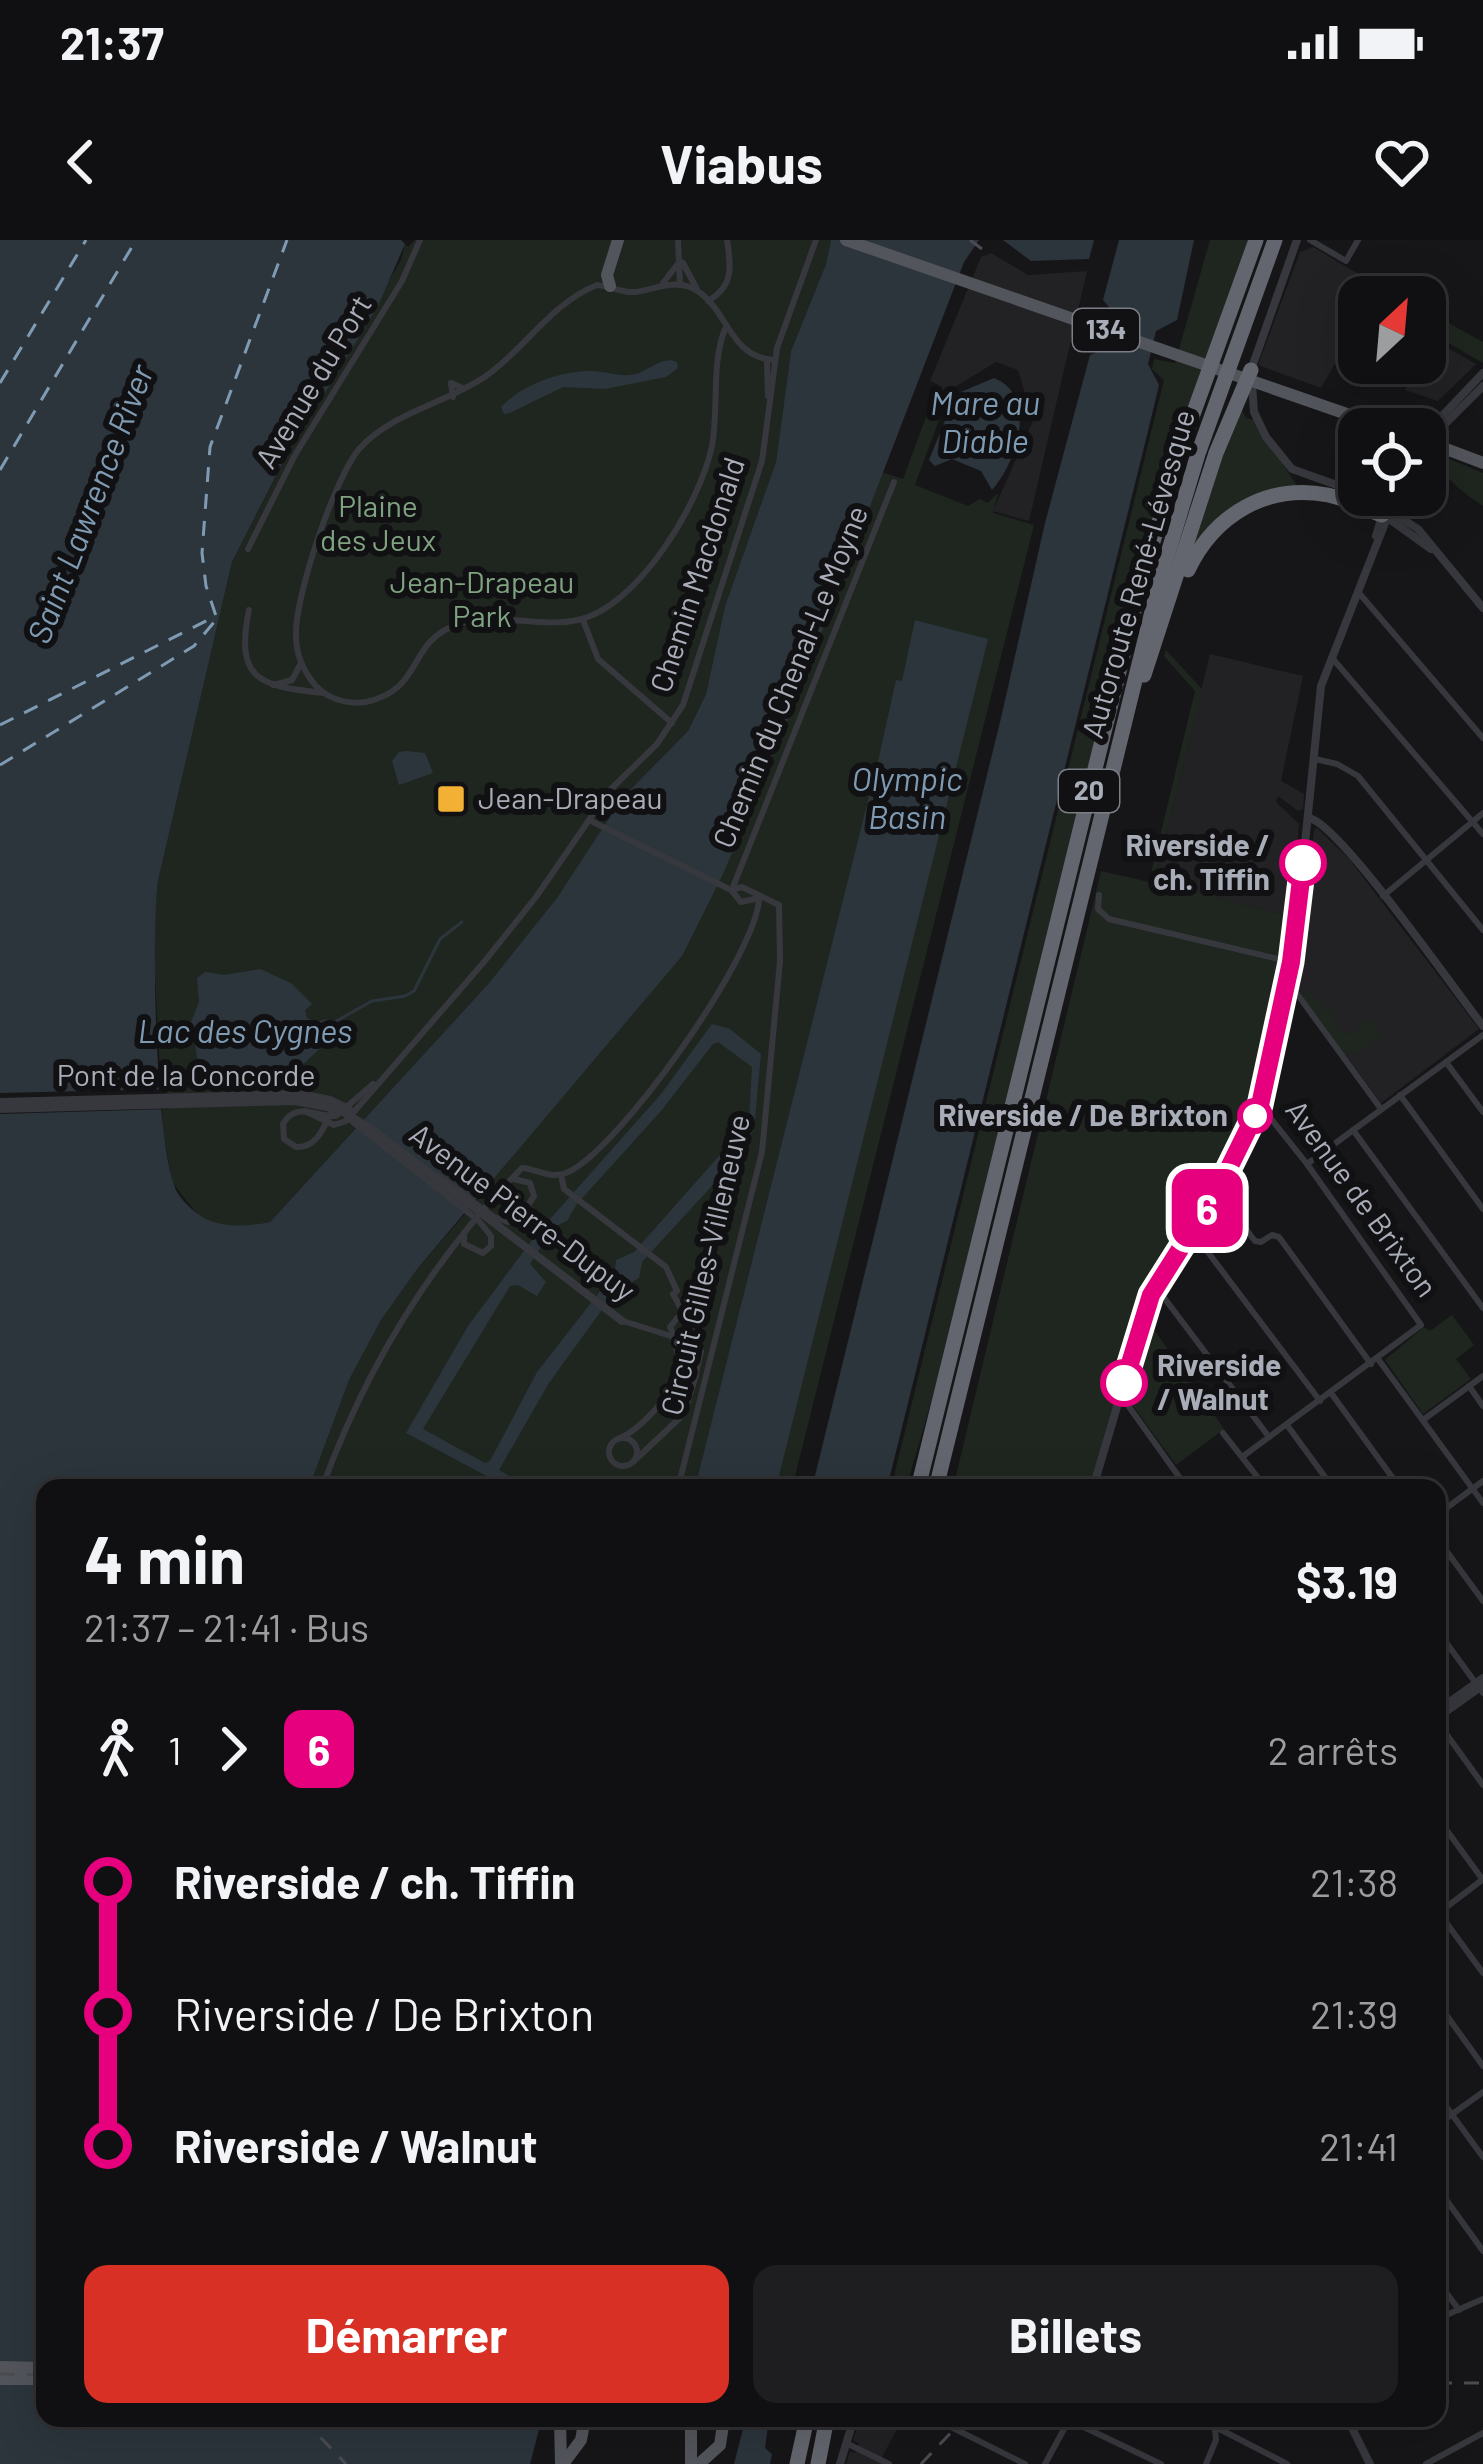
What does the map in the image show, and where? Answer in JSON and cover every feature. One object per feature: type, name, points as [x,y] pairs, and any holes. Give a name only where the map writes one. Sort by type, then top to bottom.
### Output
[{"type":"highway","name":"Autoroute René-Lévesque","points":[[917,1479],[938,1411],[1143,574],[1187,431],[1256,240]]},
{"type":"highway","name":"Autoroute René-Lévesque","points":[[940,1479],[1175,526],[1247,317],[1279,240]]},
{"type":"highway","points":[[1122,728],[1169,604],[1216,453],[1251,370]]},
{"type":"highway","points":[[1169,604],[1208,537],[1231,515],[1255,502],[1287,494],[1338,497]]},
{"type":"highway","points":[[797,2464],[809,2427]]},
{"type":"highway","points":[[807,2464],[811,2427]]},
{"type":"highway","points":[[818,2464],[825,2427]]},
{"type":"main road","points":[[618,240],[607,275],[620,289]]},
{"type":"main road","name":"134","points":[[846,240],[1338,411]]},
{"type":"main road","points":[[592,286],[611,265]]},
{"type":"main road","points":[[1446,448],[1483,463]]},
{"type":"main road","points":[[0,2368],[36,2368]]},
{"type":"main road","points":[[0,2379],[36,2380]]},
{"type":"main road","points":[[560,2427],[562,2464]]},
{"type":"main road","points":[[562,2464],[584,2427]]},
{"type":"main road","points":[[692,2427],[695,2464]]},
{"type":"main road","points":[[695,2464],[720,2444],[723,2427]]},
{"type":"street","name":"Avenue du Port","points":[[248,549],[296,455],[403,280],[420,240]]},
{"type":"street","points":[[678,240],[680,285]]},
{"type":"street","points":[[708,301],[723,290],[731,274],[727,240]]},
{"type":"street","name":"Chemin Macdonald","points":[[334,1106],[317,1138],[301,1148],[283,1136],[287,1117],[305,1111],[327,1116],[339,1114],[354,1096],[376,1083],[484,962],[614,785],[673,723],[692,683],[702,639],[762,461],[771,360],[816,240]]},
{"type":"street","points":[[1297,240],[1251,370],[1256,416],[1278,454],[1299,473],[1338,485]]},
{"type":"street","points":[[1310,240],[1346,261],[1358,240]]},
{"type":"street","points":[[660,286],[681,260]]},
{"type":"street","points":[[681,260],[736,342],[771,360]]},
{"type":"street","points":[[273,685],[296,678],[300,659],[296,629],[303,588],[352,458],[375,434],[453,397],[451,383],[468,388],[507,359],[554,310],[592,286],[680,285],[699,292]]},
{"type":"street","points":[[249,610],[244,640],[258,676],[282,690],[324,693],[362,703],[406,682],[432,639],[466,622],[582,619],[612,602],[661,551],[699,487],[712,443],[725,328]]},
{"type":"street","points":[[722,350],[736,342]]},
{"type":"street","points":[[1446,416],[1483,373]]},
{"type":"street","points":[[1446,420],[1483,386]]},
{"type":"street","name":"Chemin du Chenal-Le Moyne","points":[[729,889],[805,715],[894,482]]},
{"type":"street","points":[[1096,1479],[1141,1321],[1156,1287],[1217,1192],[1260,1105],[1291,962],[1319,701],[1329,658],[1359,593],[1385,516]]},
{"type":"street","points":[[1401,516],[1418,529],[1483,608]]},
{"type":"street","points":[[1359,593],[1483,738]]},
{"type":"street","points":[[582,619],[598,659],[673,723]]},
{"type":"street","points":[[1329,658],[1483,834]]},
{"type":"street","points":[[300,659],[324,693]]},
{"type":"street","points":[[1315,759],[1358,776],[1483,931]]},
{"type":"street","points":[[1383,896],[1483,813]]},
{"type":"street","points":[[1307,1164],[1447,1062],[1483,1030],[1350,851],[1317,818],[1309,818]]},
{"type":"street","points":[[591,822],[729,889],[735,899],[745,903],[759,898]]},
{"type":"street","points":[[729,889],[742,887],[759,898]]},
{"type":"street","points":[[1100,895],[1098,909],[1109,919],[1291,962]]},
{"type":"street","points":[[326,1479],[376,1362],[429,1276],[524,1167],[546,1175],[561,1174],[589,1157],[624,1120],[702,1019],[743,947],[759,898]]},
{"type":"street","name":"Circuit Gilles-Villeneuve","points":[[680,1479],[762,1152],[781,939],[779,905],[759,898]]},
{"type":"street","points":[[1286,987],[1295,991],[1381,1109]]},
{"type":"street","points":[[1447,1062],[1483,1112]]},
{"type":"street","name":"Pont de la Concorde","points":[[0,1105],[313,1095],[373,1130]]},
{"type":"street","points":[[1400,1096],[1483,1209]]},
{"type":"street","name":"Pont de la Concorde","points":[[0,1105],[334,1106],[479,1221],[493,1240],[489,1249],[483,1253],[470,1250],[463,1240],[465,1232]]},
{"type":"street","name":"Avenue de Brixton","points":[[1260,1105],[1420,1325],[1374,1362]]},
{"type":"street","name":"Avenue Pierre-Dupuy","points":[[373,1130],[622,1321],[674,1338]]},
{"type":"street","points":[[1352,1130],[1483,1308]]},
{"type":"street","points":[[424,1169],[502,1221],[515,1220],[534,1198],[533,1187],[525,1180],[511,1180]]},
{"type":"street","points":[[561,1174],[564,1189],[669,1271],[677,1291],[673,1320],[680,1360],[674,1380],[641,1427],[610,1449],[612,1459],[622,1465],[632,1462],[684,1414],[701,1352],[693,1321],[676,1305]]},
{"type":"street","points":[[1217,1192],[1255,1241],[1279,1237],[1483,1503]]},
{"type":"street","points":[[1192,1231],[1320,1401]]},
{"type":"street","points":[[1156,1287],[1269,1437]]},
{"type":"street","points":[[673,1320],[686,1316]]},
{"type":"street","name":"Avenue Pierre-Dupuy","points":[[644,1328],[673,1320]]},
{"type":"street","points":[[674,1338],[689,1340],[695,1329]]},
{"type":"street","points":[[674,1338],[690,1378],[682,1396],[696,1375]]},
{"type":"street","points":[[1242,1457],[1374,1362]]},
{"type":"street","points":[[1423,1420],[1483,1376]]},
{"type":"street","points":[[1469,1386],[1483,1406]]},
{"type":"street","points":[[1331,1394],[1393,1479]]},
{"type":"street","points":[[1119,1399],[1181,1479]]},
{"type":"street","points":[[1287,1425],[1326,1479]]},
{"type":"street","points":[[1223,1433],[1258,1479]]},
{"type":"street","points":[[618,1439],[635,1446],[632,1462]]},
{"type":"street","points":[[1446,1508],[1483,1481]]},
{"type":"street","points":[[1446,1550],[1483,1601]]},
{"type":"street","points":[[1446,1641],[1481,1685],[1446,1710]]},
{"type":"street","points":[[1446,1730],[1483,1784]]},
{"type":"street","points":[[1446,1829],[1483,1880],[1446,1906]]},
{"type":"street","points":[[1446,1923],[1483,1973]]},
{"type":"street","points":[[1446,2015],[1483,2066]]},
{"type":"street","points":[[1446,2118],[1483,2092]]},
{"type":"street","points":[[1446,2106],[1483,2157]]},
{"type":"street","points":[[1446,2200],[1483,2251]]},
{"type":"street","points":[[1446,2292],[1459,2310]]},
{"type":"street","points":[[1446,2315],[1483,2299]]},
{"type":"street","points":[[840,2464],[851,2427]]},
{"type":"street","points":[[950,2427],[1025,2464]]},
{"type":"street","points":[[1045,2464],[1065,2427]]},
{"type":"street","points":[[1084,2427],[1161,2464]]},
{"type":"street","points":[[1206,2464],[1216,2440],[1215,2427]]},
{"type":"street","points":[[1222,2427],[1287,2464]]},
{"type":"street","points":[[1352,2427],[1370,2464]]},
{"type":"street","points":[[1426,2464],[1483,2433]]},
{"type":"street","points":[[846,2444],[889,2464]]},
{"type":"shaded area","points":[[1313,247],[1362,276],[1338,276],[1338,358],[1321,388],[1258,365],[1300,252]]},
{"type":"shaded area","points":[[991,253],[1028,275],[1087,271],[1029,521],[993,511],[1033,421],[1018,370],[996,362],[950,390],[930,381],[981,257]]},
{"type":"shaded area","points":[[1446,347],[1476,364],[1438,401],[1405,390],[1408,384],[1446,384]]},
{"type":"shaded area","points":[[1210,654],[1303,676],[1281,781],[1304,794],[1303,809],[1298,811],[1278,796],[1276,802],[1299,824],[1291,916],[1154,884]]},
{"type":"shaded area","points":[[1317,828],[1349,859],[1479,1029],[1381,1103],[1294,984]]},
{"type":"shaded area","points":[[857,2427],[898,2427],[881,2459],[890,2464],[846,2464],[850,2451],[855,2453],[859,2444],[853,2440]]},
{"type":"green space","name":"Jean-Drapeau Park","points":[[415,240],[831,240],[791,351],[776,462],[725,606],[706,694],[688,731],[623,797],[558,898],[489,983],[270,1222],[239,1228],[216,1224],[197,1214],[172,1182],[163,1129],[152,920],[158,881],[232,562],[285,459],[401,260],[405,244],[408,247]]},
{"type":"green space","points":[[1210,240],[1249,240],[1186,413],[1135,577],[937,1382],[909,1479],[893,1479],[1164,380],[1152,369],[1154,359],[1175,363]]},
{"type":"green space","points":[[1446,322],[1483,342],[1483,363],[1446,342]]},
{"type":"green space","points":[[938,385],[950,390],[915,485],[968,506],[980,499],[988,503],[998,493],[993,513],[1034,525],[794,1479],[312,1479],[349,1380],[381,1320],[418,1268],[485,1191],[785,727],[882,472],[903,479]]},
{"type":"green space","points":[[1242,410],[1254,420],[1297,486],[1244,504],[1180,579],[1216,461]]},
{"type":"green space","points":[[1446,458],[1483,473],[1483,506],[1461,490],[1448,477]]},
{"type":"green space","points":[[1166,650],[1202,689],[1154,883],[1295,917],[1258,1099],[1227,1167],[1144,1303],[1093,1479],[955,1479],[1101,871],[1149,882],[1195,691],[1164,656]]},
{"type":"green space","points":[[1310,993],[1348,1036],[1370,1018],[1382,1034],[1364,1049],[1345,1055],[1301,994]]},
{"type":"green space","points":[[1452,1315],[1474,1345],[1456,1359],[1471,1379],[1423,1414],[1385,1360],[1424,1327],[1430,1331]]},
{"type":"green space","points":[[1148,1321],[1224,1429],[1176,1465],[1126,1396]]},
{"type":"water","name":"Saint Lawrence River","points":[[0,240],[401,240],[405,244],[378,306],[285,458],[232,562],[158,881],[157,1043],[171,1174],[179,1195],[198,1214],[220,1224],[244,1225],[270,1222],[489,983],[557,898],[623,797],[688,731],[706,694],[725,606],[776,462],[791,351],[831,240],[979,240],[964,262],[785,727],[724,872],[682,956],[418,1268],[381,1320],[349,1380],[312,1479],[36,1479],[36,2427],[540,2427],[530,2464],[0,2464]]},
{"type":"water","points":[[1003,240],[1094,240],[1089,259],[1031,261]]},
{"type":"water","points":[[1119,240],[1194,240],[1177,320],[1156,331],[1148,364],[1159,385],[889,1479],[814,1479],[1045,523],[1090,355],[1106,348],[1114,313],[1103,300]]},
{"type":"water","points":[[671,360],[678,368],[666,377],[605,389],[563,387],[510,413],[504,414],[501,407],[519,392],[553,377],[588,371],[630,375]]},
{"type":"water","name":"Mare au Diable","points":[[994,378],[1008,387],[1020,415],[1015,448],[992,490],[981,471],[952,459],[935,466],[929,460],[956,394]]},
{"type":"water","name":"Olympic Basin","points":[[915,620],[988,639],[778,1479],[697,1479],[896,680],[902,681]]},
{"type":"water","points":[[399,752],[425,753],[433,773],[399,785],[392,761]]},
{"type":"water","name":"Lac des Cygnes","points":[[260,969],[291,983],[312,1004],[305,1010],[307,1018],[327,1019],[330,1039],[280,1086],[219,1087],[199,1068],[191,1022],[199,1002],[197,978],[205,972],[224,975]]},
{"type":"water","points":[[712,1024],[730,1029],[761,1054],[754,1130],[711,1187],[642,1262],[639,1278],[622,1288],[626,1293],[609,1300],[549,1383],[499,1470],[514,1479],[492,1479],[406,1433],[468,1326],[535,1236],[661,1094]],"holes":[[[718,1042],[752,1067],[749,1122],[634,1252],[616,1260],[614,1283],[601,1290],[537,1372],[490,1461],[485,1463],[423,1429],[510,1286],[518,1285],[537,1296],[546,1282],[530,1264],[541,1247],[552,1240],[558,1225],[567,1221],[713,1044]]]},
{"type":"water","points":[[743,2427],[768,2427],[765,2448],[772,2454],[770,2464],[734,2464]]},
{"type":"pier","points":[[167,1089],[168,1109],[0,1114],[0,1093]]},
{"type":"waterway","points":[[331,1024],[372,1001],[414,991],[440,939],[462,922]]},
{"type":"ferry route","points":[[0,383],[86,240]]},
{"type":"ferry route","points":[[0,470],[136,240]]},
{"type":"ferry route","points":[[0,725],[216,616],[202,553],[210,447],[287,240]]},
{"type":"ferry route","points":[[0,765],[194,646],[215,621]]},
{"type":"railway","points":[[970,240],[986,252]]},
{"type":"railway","points":[[0,2374],[36,2375]]},
{"type":"railway","points":[[1446,2383],[1483,2383]]},
{"type":"railway","points":[[311,2427],[346,2464]]},
{"type":"railway","points":[[921,2464],[956,2427]]},
{"type":"bus line","name":"6","points":[[1124,1383],[1151,1295],[1220,1186],[1260,1105],[1285,997],[1303,863]]},
{"type":"place","name":"Jean-Drapeau","points":[[451,799]]},
{"type":"place","name":"Riverside / ch. Tiffin","points":[[1303,863]]},
{"type":"place","name":"Riverside / De Brixton","points":[[1255,1116]]},
{"type":"place","name":"Riverside / Walnut","points":[[1124,1383]]},
{"type":"park label","name":"Plaine des Jeux","points":[[378,524]]}]
